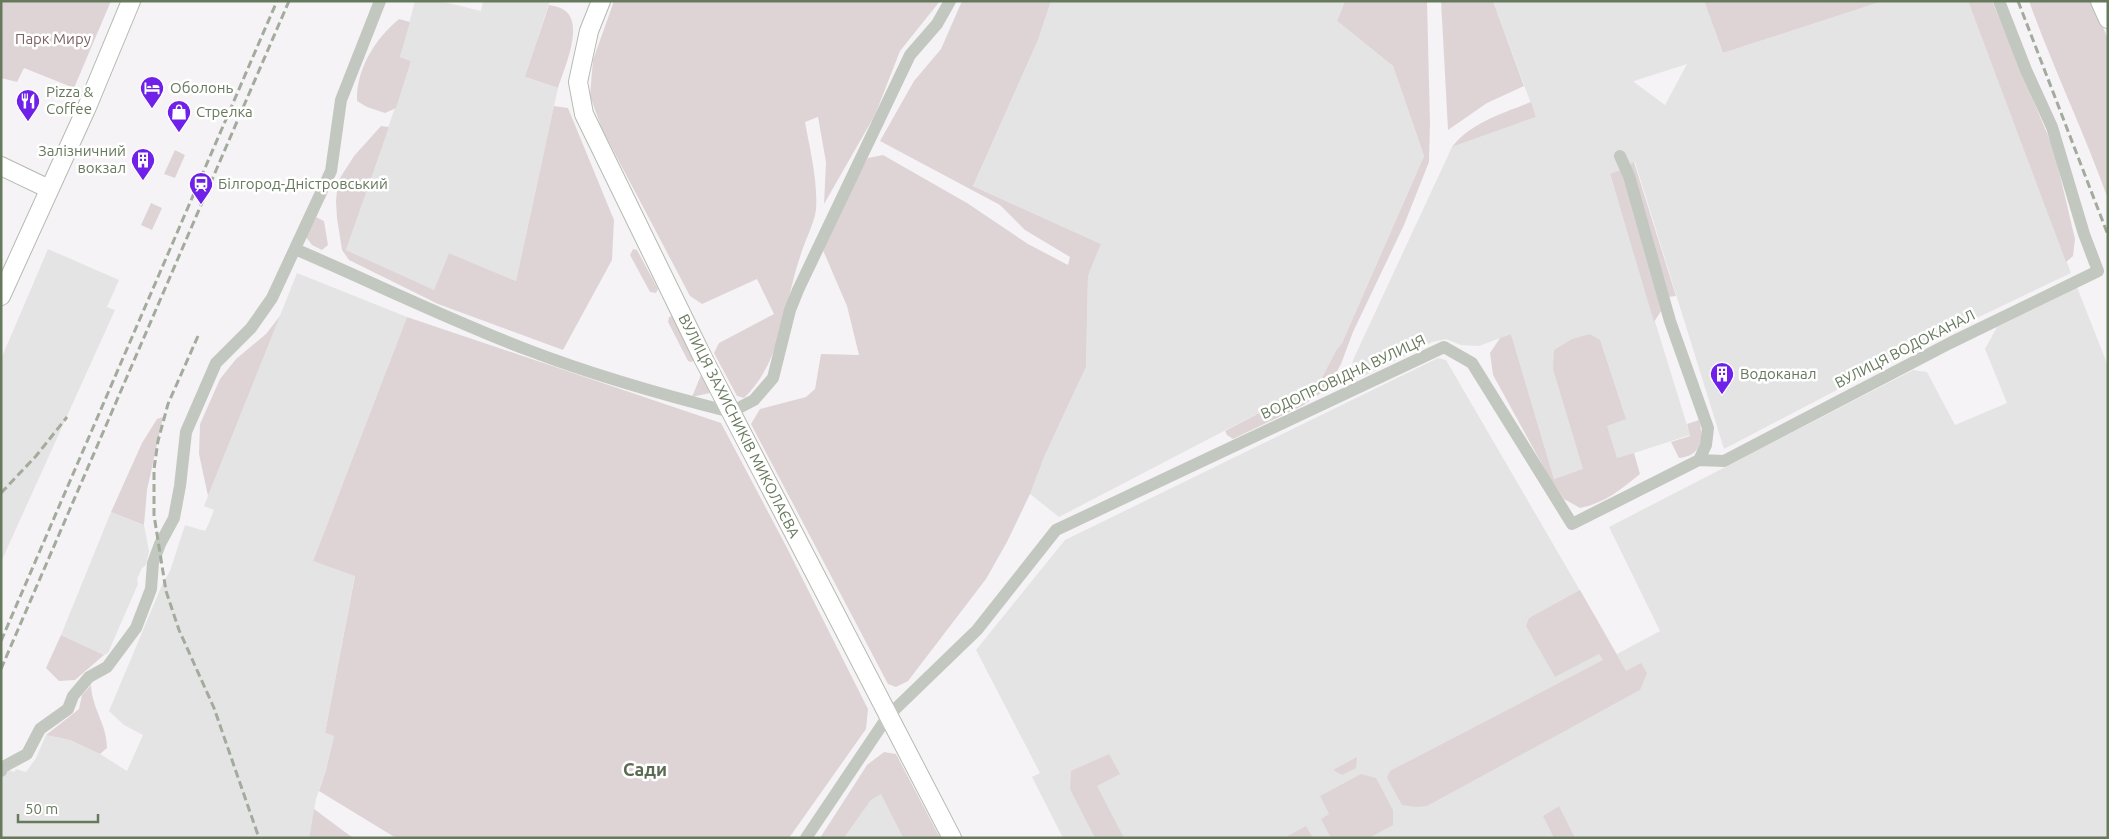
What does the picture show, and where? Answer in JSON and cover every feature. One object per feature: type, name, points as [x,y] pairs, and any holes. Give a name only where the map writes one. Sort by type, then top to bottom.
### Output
[{"type":"street","points":[[1,296],[87,107],[131,1]]},
{"type":"street","points":[[1,771],[3,767],[27,754],[40,729],[68,709],[73,696],[89,677],[107,666],[136,628],[151,589],[153,563],[160,544],[174,518],[180,486],[186,432],[216,363],[251,328],[266,305],[331,171],[341,100],[380,1]]},
{"type":"street","name":"ВУЛИЦЯ ЗАХИСНИКІВ МИКОЛАЄВА","points":[[600,1],[589,32],[578,82],[584,114],[731,412],[952,838]]},
{"type":"street","points":[[294,249],[426,308],[528,350],[679,399],[731,412],[754,400],[772,378],[790,310],[798,290],[910,54],[937,24],[950,1]]},
{"type":"street","name":"ВУЛИЦЯ ВОДОКАНАЛ","points":[[1699,460],[1724,462],[1950,343],[2098,271],[2084,234],[2052,126],[2026,70],[2000,1]]},
{"type":"street","points":[[2100,1],[2108,19]]},
{"type":"street","points":[[1620,156],[1629,176],[1670,321],[1708,428],[1706,445],[1699,460]]},
{"type":"street","points":[[1,166],[49,189]]},
{"type":"street","name":"ВОДОПРОВІДНА ВУЛИЦЯ","points":[[888,716],[977,630],[1056,530],[1444,347],[1472,363],[1572,524],[1699,460]]},
{"type":"street","points":[[806,838],[888,716]]},
{"type":"shaded area","points":[[415,1],[440,1],[481,11],[483,1],[550,1],[527,78],[558,88],[516,281],[449,253],[434,291],[346,250],[411,61],[400,57]]},
{"type":"shaded area","points":[[1051,1],[1345,1],[1337,21],[1393,66],[1424,156],[1342,343],[1320,381],[1059,517],[1030,494],[1045,455],[1086,367],[1088,276],[1101,244],[973,186],[1038,40]]},
{"type":"shaded area","points":[[1493,1],[1704,1],[1723,53],[1883,1],[1968,1],[2071,273],[1960,326],[1724,449],[1635,162],[1610,175],[1690,435],[1554,479],[1511,334],[1479,346],[1461,345],[1446,339],[1432,342],[1360,378],[1351,374],[1353,360],[1452,147],[1536,117]],"holes":[[[1687,64],[1665,105],[1634,81]]]},
{"type":"shaded area","points":[[48,249],[119,280],[107,307],[115,310],[1,562],[1,359]]},
{"type":"shaded area","points":[[297,273],[407,317],[313,561],[355,575],[325,733],[334,736],[326,770],[316,799],[309,838],[1,838],[1,781],[6,769],[14,772],[16,769],[26,772],[36,758],[46,735],[70,740],[100,754],[127,771],[143,735],[124,725],[109,711],[162,585],[170,571],[185,525],[205,531],[209,523],[214,510],[204,506]]},
{"type":"shaded area","points":[[2077,287],[2108,366],[2108,838],[1063,838],[1032,777],[1040,773],[976,650],[1065,540],[1438,358],[1446,360],[1617,654],[1660,631],[1609,527],[1913,370],[1927,372],[1955,425],[2007,403],[1985,349],[1997,327]]},
{"type":"shaded area","points":[[111,512],[144,525],[149,551],[146,565],[142,568],[137,579],[138,584],[108,653],[104,655],[61,635]]},
{"type":"shaded area","points":[[881,793],[903,838],[844,838],[871,800]]},
{"type":"green space","name":"Парк Миру","points":[[1,1],[111,1],[74,88],[24,68],[17,82],[1,78]]},
{"type":"green space","points":[[614,1],[940,1],[900,51],[875,115],[824,204],[826,162],[818,117],[805,122],[815,177],[815,216],[800,257],[774,350],[757,384],[744,398],[737,396],[714,353],[719,343],[774,314],[757,279],[702,304],[690,296],[602,129],[590,96],[593,60]]},
{"type":"green space","points":[[962,1],[1051,1],[1038,40],[973,186],[1101,244],[1088,276],[1086,367],[1045,455],[1030,494],[1007,542],[986,579],[908,681],[896,687],[888,684],[751,424],[760,409],[806,397],[815,389],[821,354],[859,355],[847,306],[819,241],[868,158],[883,155],[967,203],[1028,244],[1068,265],[1070,257],[1025,230],[1000,205],[880,141],[914,81],[941,49]]},
{"type":"green space","points":[[1345,1],[1427,1],[1429,162],[1404,225],[1353,332],[1341,364],[1328,388],[1302,406],[1233,439],[1225,431],[1320,381],[1342,343],[1424,156],[1393,66],[1337,21]]},
{"type":"green space","points":[[1441,1],[1493,1],[1524,86],[1487,103],[1448,130]]},
{"type":"green space","points":[[1704,1],[1883,1],[1723,53]]},
{"type":"green space","points":[[1968,1],[1992,1],[2054,150],[2075,239],[2073,256],[2066,262]]},
{"type":"green space","points":[[2029,1],[2092,1],[2108,39],[2108,199],[2048,51]]},
{"type":"green space","points":[[549,5],[564,10],[570,16],[573,25],[571,47],[558,88],[525,77]]},
{"type":"green space","points":[[399,19],[410,22],[400,57],[411,61],[396,108],[385,113],[367,107],[357,101],[358,89],[364,66],[375,45]]},
{"type":"green space","points":[[1531,102],[1536,117],[1452,147],[1468,131],[1478,125]]},
{"type":"green space","points":[[554,106],[568,108],[614,220],[612,260],[563,350],[438,304],[349,260],[342,250],[337,218],[338,181],[354,156],[381,126],[389,127],[346,250],[434,290],[449,253],[516,281]]},
{"type":"green space","points":[[175,150],[185,155],[175,178],[164,174]]},
{"type":"green space","points":[[1634,162],[1676,296],[1668,297],[1630,164]]},
{"type":"green space","points":[[1620,170],[1623,173],[1661,311],[1654,322],[1610,174]]},
{"type":"green space","points":[[151,203],[162,208],[152,230],[141,225]]},
{"type":"green space","points":[[316,217],[324,221],[328,245],[322,250],[312,245],[306,237]]},
{"type":"green space","points":[[633,249],[637,250],[658,289],[656,293],[650,292],[630,255]]},
{"type":"green space","points":[[280,316],[208,496],[199,454],[200,424],[220,379],[236,359],[266,334]]},
{"type":"green space","points":[[672,316],[695,360],[691,362],[688,361],[668,322],[669,317]]},
{"type":"green space","points":[[407,317],[721,423],[785,544],[868,709],[866,729],[789,838],[396,838],[319,791],[334,736],[325,733],[355,576],[313,561]]},
{"type":"green space","points":[[1511,334],[1554,479],[1583,469],[1553,369],[1554,350],[1572,339],[1590,334],[1600,340],[1626,419],[1607,426],[1617,458],[1634,453],[1640,474],[1612,495],[1588,506],[1580,508],[1564,499],[1549,477],[1493,375],[1490,353],[1500,338]]},
{"type":"green space","points":[[701,375],[710,393],[692,397]]},
{"type":"green space","points":[[163,417],[147,490],[144,525],[111,512],[142,443],[157,419]]},
{"type":"green space","points":[[1699,420],[1701,427],[1700,445],[1693,454],[1679,458],[1671,442],[1690,436],[1687,424]]},
{"type":"green space","points":[[1580,590],[1626,671],[1641,663],[1647,673],[1640,690],[1427,806],[1402,805],[1387,778],[1390,771],[1603,660],[1599,654],[1555,677],[1526,626],[1529,618]]},
{"type":"green space","points":[[61,635],[104,655],[75,680],[59,681],[46,668]]},
{"type":"green space","points":[[91,685],[94,702],[105,731],[107,748],[100,754],[70,740],[46,735],[79,709],[82,695]]},
{"type":"green space","points":[[884,752],[896,754],[940,838],[903,838],[881,794],[871,800],[844,838],[820,838],[867,765]]},
{"type":"green space","points":[[1109,754],[1120,774],[1097,786],[1124,838],[1095,838],[1070,789],[1071,771]]},
{"type":"green space","points":[[1357,757],[1356,768],[1342,775],[1333,770]]},
{"type":"green space","points":[[1361,774],[1376,778],[1393,810],[1393,825],[1369,838],[1331,838],[1321,819],[1329,814],[1320,796]]},
{"type":"green space","points":[[1559,806],[1575,838],[1554,838],[1543,816]]},
{"type":"green space","points":[[314,809],[349,835],[354,838],[309,838]]},
{"type":"green space","points":[[1306,826],[1313,838],[1284,838]]},
{"type":"railway","points":[[1,641],[277,1]]},
{"type":"railway","points":[[1,669],[289,1]]},
{"type":"railway","points":[[2018,1],[2108,235]]},
{"type":"railway","points":[[198,336],[168,404],[158,441],[154,469],[154,515],[166,591],[179,630],[214,708],[259,838]]},
{"type":"railway","points":[[1,493],[36,456],[67,417]]},
{"type":"place","name":"Оболонь","points":[[152,109]]},
{"type":"place","name":"Pizza & Coffee","points":[[28,122]]},
{"type":"place","name":"Стрелка","points":[[179,133]]},
{"type":"place","name":"Залізничний вокзал","points":[[143,181]]},
{"type":"place","name":"Білгород-Дністровський","points":[[201,205]]},
{"type":"place","name":"Водоканал","points":[[1722,395]]},
{"type":"district","name":"Сади","points":[[645,770]]}]
